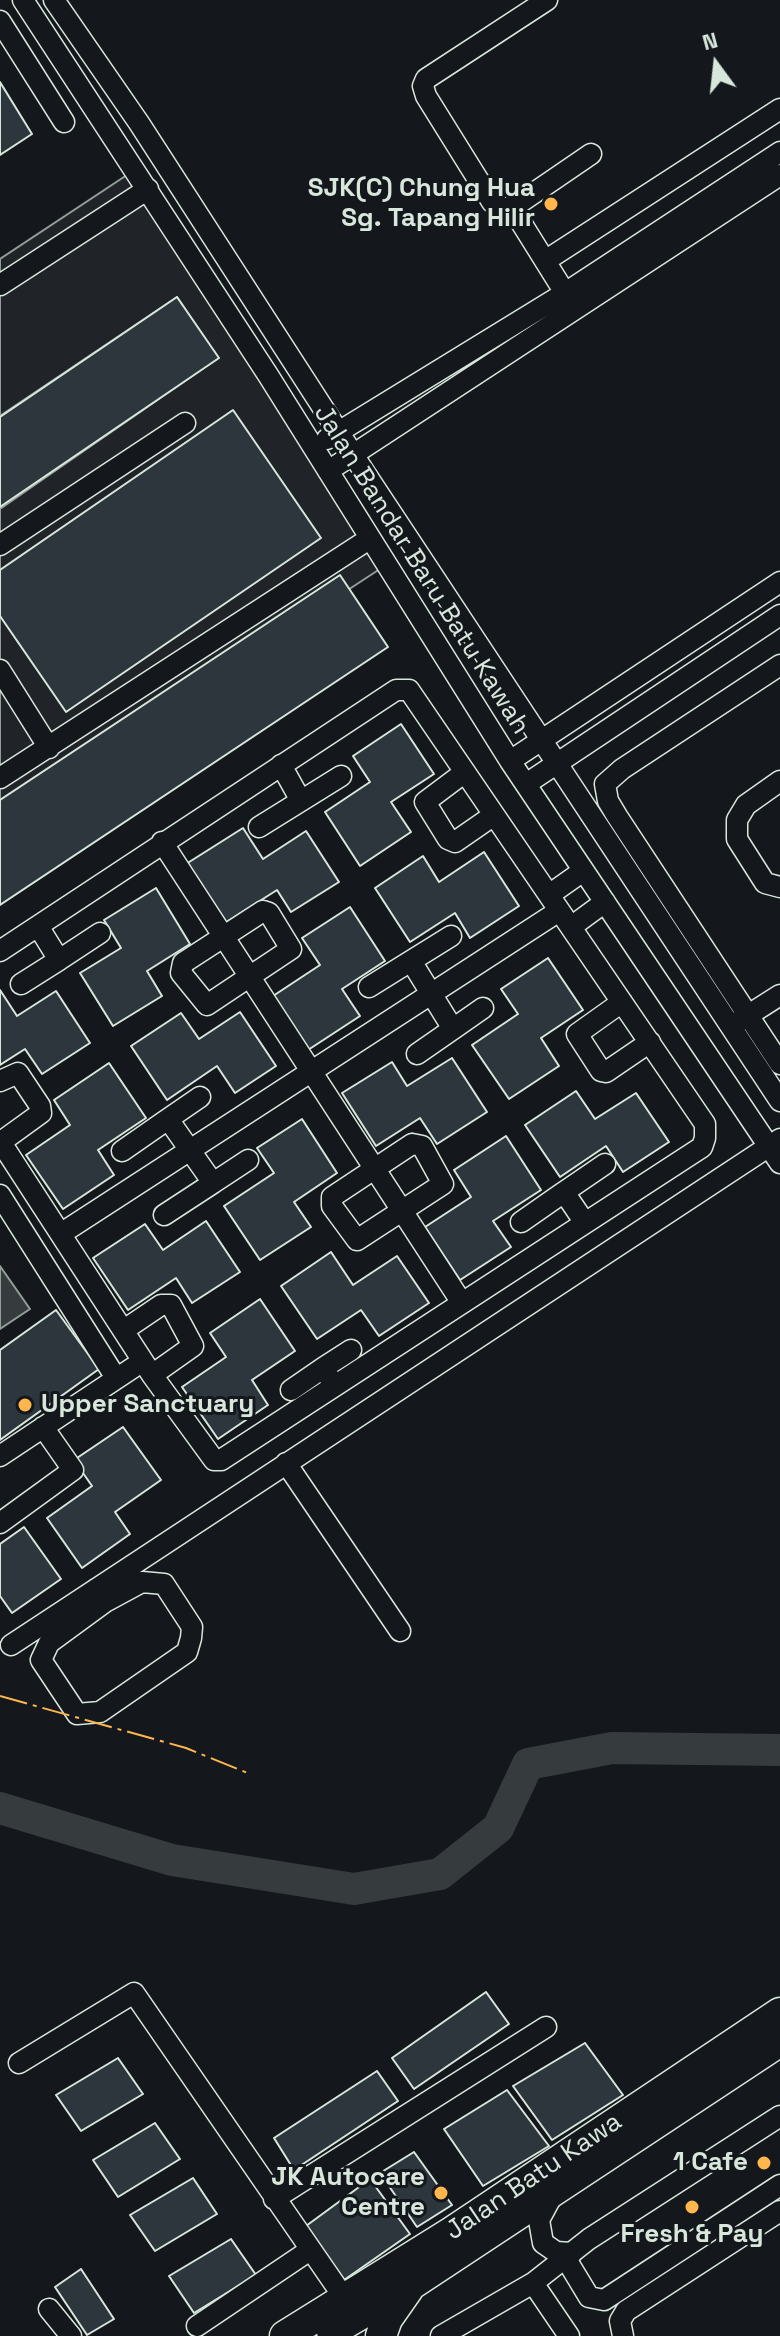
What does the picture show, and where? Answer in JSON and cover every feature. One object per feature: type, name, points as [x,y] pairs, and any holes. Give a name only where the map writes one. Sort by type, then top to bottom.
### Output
[{"type":"highway","name":"Jalan Batu Kawa","points":[[340,2320],[780,2013]]},
{"type":"highway","name":"Jalan Batu Kawa","points":[[285,2336],[340,2320],[412,2284],[780,2041]]},
{"type":"highway","points":[[381,2336],[387,2319],[412,2284]]},
{"type":"street","name":"Jalan Bandar Baru Batu Kawah","points":[[23,0],[314,448],[510,761],[776,1150]]},
{"type":"street","name":"Jalan Bandar Baru Batu Kawah","points":[[54,0],[139,123],[542,738],[740,1021],[780,1101]]},
{"type":"street","points":[[547,0],[426,79],[423,86],[492,202],[501,208],[512,208],[591,154]]},
{"type":"street","points":[[0,21],[64,122]]},
{"type":"street","points":[[545,261],[780,109]]},
{"type":"street","points":[[115,138],[139,123]]},
{"type":"street","points":[[314,448],[565,293],[780,152]]},
{"type":"street","points":[[328,471],[780,175]]},
{"type":"street","points":[[0,285],[148,189]]},
{"type":"street","points":[[512,208],[565,293]]},
{"type":"street","points":[[0,545],[185,423]]},
{"type":"street","points":[[0,778],[369,539]]},
{"type":"street","points":[[510,761],[780,582]]},
{"type":"street","points":[[526,784],[557,760],[780,615]]},
{"type":"street","points":[[780,665],[622,769],[605,784],[613,808],[740,1021],[780,1064]]},
{"type":"street","points":[[0,670],[49,748]]},
{"type":"street","points":[[0,951],[162,842],[402,688],[409,690],[705,1124],[702,1147],[221,1460],[214,1460],[148,1368],[0,1142],[41,1113],[40,1106],[18,1073],[0,1081]]},
{"type":"street","points":[[281,765],[301,801]]},
{"type":"street","points":[[465,772],[425,802],[448,839],[455,842],[494,815]]},
{"type":"street","points":[[259,827],[341,776]]},
{"type":"street","points":[[780,781],[746,805],[737,820],[737,839],[765,883],[780,887]]},
{"type":"street","points":[[162,842],[462,1303]]},
{"type":"street","points":[[560,911],[583,871]]},
{"type":"street","points":[[62,1233],[560,911],[605,902]]},
{"type":"street","points":[[263,911],[269,913],[291,943],[291,949],[250,978],[207,1005],[181,973],[183,963],[263,911]]},
{"type":"street","points":[[38,926],[59,960]]},
{"type":"street","points":[[21,984],[100,933]]},
{"type":"street","points":[[369,987],[451,936]]},
{"type":"street","points":[[411,961],[453,1029]]},
{"type":"street","points":[[740,1021],[780,995]]},
{"type":"street","points":[[622,1002],[578,1031],[577,1037],[593,1060],[601,1071],[606,1072],[650,1042]]},
{"type":"street","points":[[417,1054],[483,1008]]},
{"type":"street","points":[[122,1151],[200,1097]]},
{"type":"street","points":[[168,1119],[213,1183]]},
{"type":"street","points":[[412,1144],[422,1146],[443,1184],[403,1212],[357,1240],[332,1206],[332,1197],[412,1144]]},
{"type":"street","points":[[11,1645],[101,1596],[142,1582],[164,1584],[192,1627],[187,1652],[100,1712],[77,1714],[41,1660],[49,1643],[101,1596],[286,1463],[776,1150]]},
{"type":"street","points":[[164,1215],[248,1160]]},
{"type":"street","points":[[521,1222],[605,1164]]},
{"type":"street","points":[[564,1192],[585,1223]]},
{"type":"street","points":[[0,1195],[116,1378]]},
{"type":"street","points":[[0,1456],[116,1378],[148,1368],[193,1346],[171,1305],[161,1305],[124,1330]]},
{"type":"street","points":[[291,1390],[351,1350]]},
{"type":"street","points":[[323,1368],[335,1386]]},
{"type":"street","points":[[0,1523],[73,1470],[43,1427]]},
{"type":"street","points":[[286,1463],[400,1631]]},
{"type":"street","points":[[19,2063],[134,1993],[310,2250],[340,2320]]},
{"type":"street","points":[[274,2199],[546,2027]]},
{"type":"street","points":[[441,2336],[533,2283],[780,2116]]},
{"type":"street","points":[[555,2189],[539,2228],[543,2243],[569,2256],[589,2297],[604,2300],[780,2185]]},
{"type":"street","points":[[621,2329],[626,2311],[780,2211]]},
{"type":"street","points":[[197,2326],[310,2250]]},
{"type":"street","points":[[533,2283],[569,2336]]},
{"type":"street","points":[[604,2300],[621,2329]]},
{"type":"street","points":[[49,2309],[71,2336]]},
{"type":"shaded area","points":[[136,169],[386,565],[0,818],[0,509],[218,358],[177,297],[0,416],[0,259]]},
{"type":"shaded area","points":[[0,1266],[30,1309],[0,1329]]},
{"type":"building","points":[[0,82],[32,134],[0,155]]},
{"type":"building","points":[[177,297],[219,358],[0,507],[0,417]]},
{"type":"building","points":[[233,410],[321,538],[66,712],[0,616],[0,570]]},
{"type":"building","points":[[340,575],[388,647],[0,905],[0,800]]},
{"type":"building","points":[[401,724],[434,774],[391,802],[411,832],[360,866],[325,812],[370,782],[353,756]]},
{"type":"building","points":[[243,828],[263,859],[306,831],[339,882],[291,912],[277,890],[225,923],[186,864]]},
{"type":"building","points":[[484,852],[519,906],[470,938],[455,913],[410,942],[375,888],[423,856],[439,882]]},
{"type":"building","points":[[156,888],[190,944],[147,971],[162,996],[113,1026],[80,973],[121,948],[104,920]]},
{"type":"building","points":[[350,907],[385,961],[342,989],[360,1016],[308,1050],[273,996],[320,965],[302,938]]},
{"type":"building","points":[[548,958],[583,1010],[541,1038],[559,1066],[509,1099],[472,1045],[518,1014],[501,989]]},
{"type":"building","points":[[0,990],[17,1016],[56,991],[90,1043],[42,1074],[25,1049],[0,1065]]},
{"type":"building","points":[[240,1012],[276,1066],[235,1093],[217,1066],[167,1100],[131,1046],[181,1013],[199,1039]]},
{"type":"building","points":[[452,1058],[487,1112],[437,1144],[420,1118],[376,1146],[342,1093],[392,1062],[407,1086]]},
{"type":"building","points":[[109,1063],[146,1118],[98,1150],[114,1175],[63,1209],[26,1155],[70,1125],[54,1100]]},
{"type":"building","points":[[576,1091],[595,1119],[636,1093],[669,1142],[623,1172],[606,1146],[560,1177],[525,1125]]},
{"type":"building","points":[[302,1119],[337,1173],[294,1202],[311,1227],[260,1260],[224,1206],[274,1173],[257,1148]]},
{"type":"building","points":[[506,1136],[541,1190],[493,1221],[511,1247],[460,1280],[425,1227],[471,1197],[454,1170]]},
{"type":"building","points":[[206,1221],[240,1272],[192,1303],[176,1278],[128,1310],[93,1258],[145,1224],[163,1250]]},
{"type":"building","points":[[331,1252],[353,1285],[397,1256],[429,1303],[379,1336],[361,1310],[317,1339],[281,1286]]},
{"type":"building","points":[[260,1299],[295,1351],[252,1380],[268,1405],[218,1439],[182,1387],[226,1357],[210,1333]]},
{"type":"building","name":"Upper Sanctuary","points":[[56,1310],[99,1369],[0,1440],[0,1350]]},
{"type":"building","points":[[123,1427],[161,1480],[115,1512],[130,1534],[82,1568],[47,1518],[92,1486],[74,1460]]},
{"type":"building","points":[[24,1527],[61,1579],[12,1613],[0,1596],[0,1544]]},
{"type":"building","points":[[486,1992],[509,2024],[414,2089],[392,2058]]},
{"type":"building","points":[[585,2043],[623,2095],[552,2140],[513,2086]]},
{"type":"building","points":[[118,2058],[143,2094],[81,2131],[56,2095]]},
{"type":"building","points":[[377,2071],[398,2101],[294,2170],[274,2138]]},
{"type":"building","points":[[507,2090],[549,2146],[483,2186],[444,2129]]},
{"type":"building","points":[[155,2123],[180,2159],[118,2197],[93,2160]]},
{"type":"building","points":[[414,2152],[452,2205],[417,2227],[380,2173]]},
{"type":"building","points":[[193,2178],[217,2214],[155,2251],[130,2215]]},
{"type":"building","points":[[370,2179],[410,2234],[344,2280],[306,2226]]},
{"type":"building","points":[[231,2239],[256,2275],[194,2313],[169,2276]]},
{"type":"building","points":[[81,2269],[114,2319],[87,2335],[55,2287]]},
{"type":"waterway","points":[[0,1808],[172,1860],[354,1889],[440,1874],[498,1828],[528,1764],[612,1748],[780,1750]]},
{"type":"power","points":[[0,1696],[186,1748],[250,1774]]},
{"type":"place","name":"SJK(C) Chung Hua Sg. Tapang Hilir","points":[[551,204]]},
{"type":"place","name":"Upper Sanctuary","points":[[25,1405]]},
{"type":"place","name":"1 Cafe","points":[[764,2163]]},
{"type":"place","name":"JK Autocare Centre","points":[[441,2193]]},
{"type":"place","name":"Fresh & Pay","points":[[692,2207]]}]
